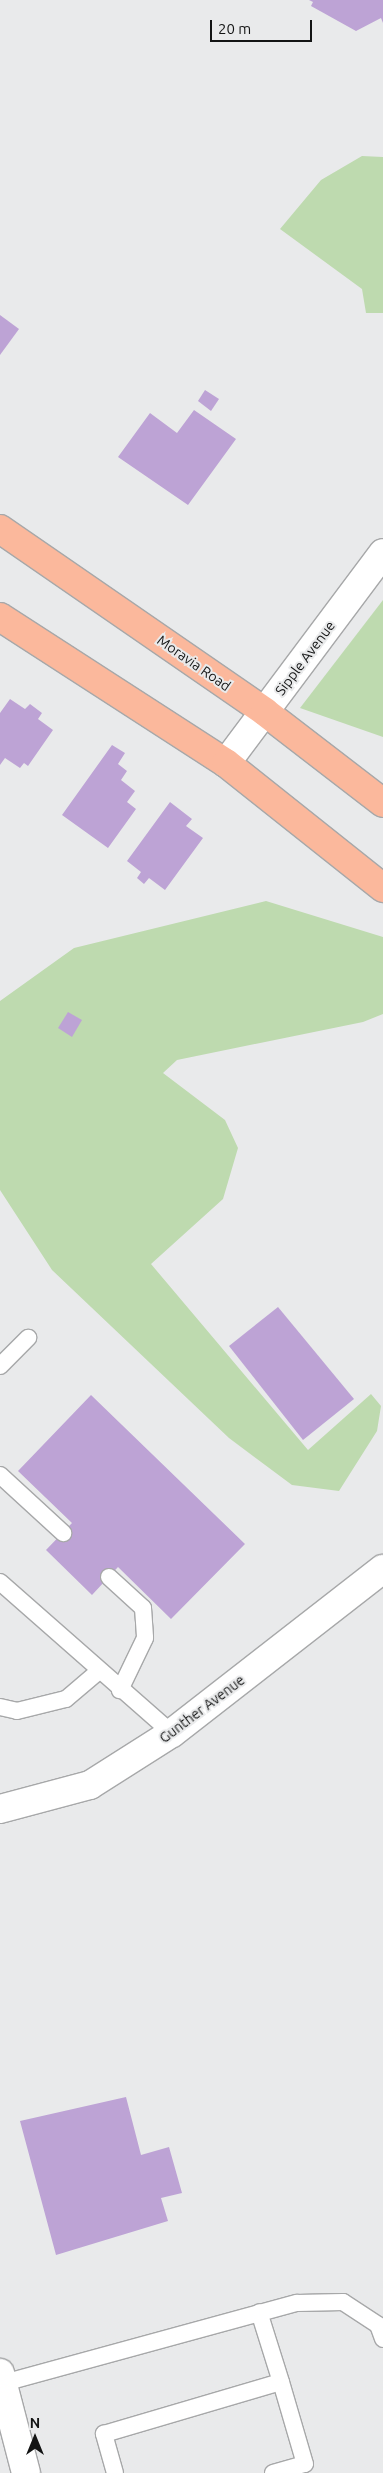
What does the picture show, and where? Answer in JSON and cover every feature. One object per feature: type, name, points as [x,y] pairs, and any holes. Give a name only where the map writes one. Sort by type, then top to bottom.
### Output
[{"type":"main road","name":"Moravia Road","points":[[0,529],[265,712],[383,803]]},
{"type":"main road","points":[[0,617],[226,763],[383,888]]},
{"type":"street","name":"Sipple Avenue","points":[[226,763],[383,553]]},
{"type":"street","name":"Gunther Avenue","points":[[0,1809],[90,1785],[172,1734],[383,1569]]},
{"type":"street","points":[[1,2380],[26,2473]]},
{"type":"lane","points":[[0,1366],[28,1338]]},
{"type":"lane","points":[[0,1475],[62,1533]]},
{"type":"lane","points":[[109,1577],[143,1608],[145,1638],[120,1690]]},
{"type":"lane","points":[[0,1582],[172,1734]]},
{"type":"lane","points":[[0,1707],[17,1711],[66,1699],[99,1671]]},
{"type":"lane","points":[[1,2380],[297,2303],[343,2302],[378,2325],[383,2339]]},
{"type":"lane","points":[[259,2312],[305,2464],[273,2473]]},
{"type":"lane","points":[[115,2473],[104,2434],[281,2382]]},
{"type":"green space","points":[[362,156],[383,157],[383,313],[366,313],[362,289],[280,229],[321,180]]},
{"type":"green space","points":[[383,600],[383,737],[300,708]]},
{"type":"green space","points":[[266,901],[383,937],[383,1014],[363,1022],[177,1060],[163,1073],[225,1120],[238,1148],[223,1199],[151,1264],[308,1450],[371,1394],[381,1406],[377,1431],[339,1491],[292,1485],[229,1438],[52,1270],[0,1190],[0,1001],[74,948]]},
{"type":"building","points":[[309,0],[383,0],[383,23],[381,18],[356,31],[311,6],[313,2]]},
{"type":"building","points":[[0,315],[19,329],[0,355]]},
{"type":"building","points":[[205,390],[219,399],[211,411],[198,401]]},
{"type":"building","points":[[194,410],[236,439],[188,505],[118,457],[150,413],[177,433]]},
{"type":"building","points":[[10,699],[25,709],[30,704],[42,713],[38,719],[53,730],[28,766],[24,763],[20,768],[5,758],[0,765],[0,713]]},
{"type":"building","points":[[112,745],[125,753],[118,764],[127,771],[121,780],[135,791],[127,802],[136,809],[108,848],[62,815]]},
{"type":"building","points":[[170,802],[192,819],[186,826],[203,838],[165,890],[149,878],[144,884],[137,878],[141,872],[127,861]]},
{"type":"building","points":[[68,1012],[82,1020],[72,1037],[58,1028]]},
{"type":"building","points":[[278,1307],[354,1399],[303,1440],[229,1346]]},
{"type":"building","points":[[91,1395],[245,1544],[171,1619],[118,1567],[92,1595],[46,1550],[72,1523],[18,1471]]},
{"type":"building","points":[[126,2097],[141,2155],[169,2147],[182,2193],[161,2198],[168,2221],[56,2255],[20,2121]]}]
